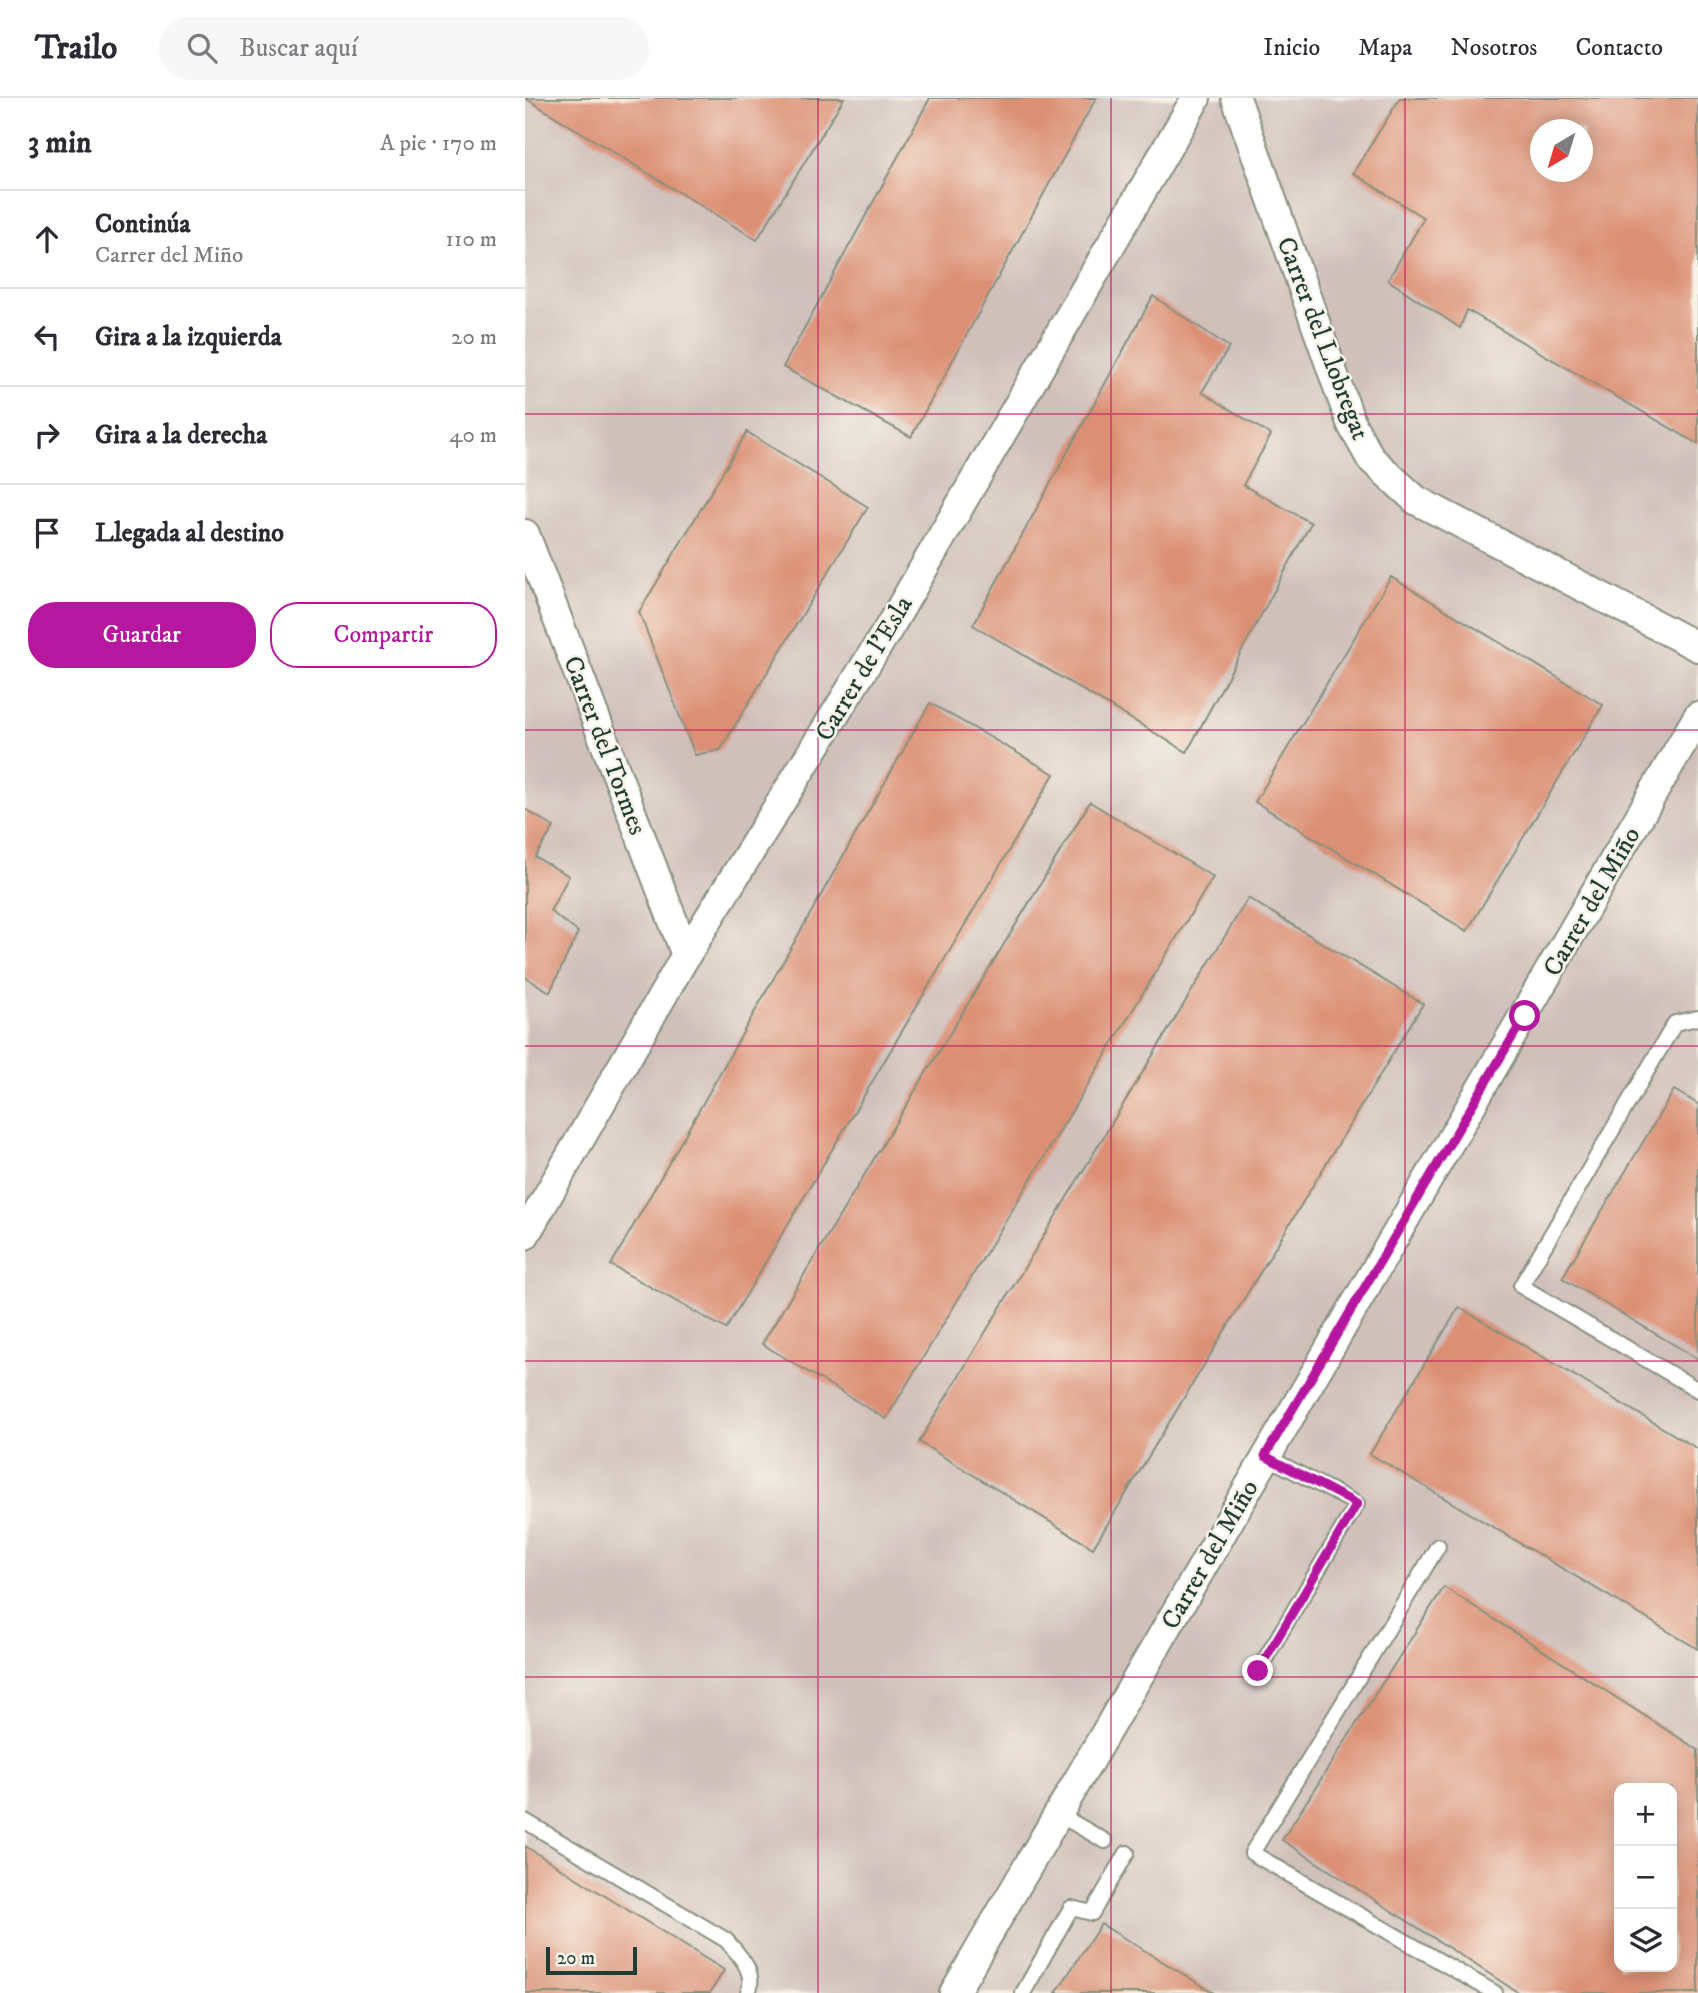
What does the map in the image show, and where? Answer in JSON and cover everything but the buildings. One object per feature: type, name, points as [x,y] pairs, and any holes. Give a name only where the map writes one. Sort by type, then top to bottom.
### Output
[{"type":"street","name":"Carrer de l'Esla","points":[[525,1235],[686,955],[893,621],[1196,98]]},
{"type":"street","name":"Carrer del Llobregat","points":[[1236,98],[1352,425],[1371,459],[1416,500],[1698,647]]},
{"type":"street","name":"Carrer del Tormes","points":[[525,534],[686,955]]},
{"type":"street","name":"Carrer del Miño","points":[[954,1993],[1698,716]]},
{"type":"lane","points":[[1698,1018],[1675,1023],[1521,1286],[1698,1390]]},
{"type":"lane","points":[[1258,1671],[1357,1504],[1265,1456]]},
{"type":"lane","points":[[1438,1546],[1252,1853],[1495,1993]]},
{"type":"lane","points":[[1058,1814],[1105,1841]]},
{"type":"lane","points":[[525,1821],[726,1940],[748,1966],[751,1989],[748,1993]]},
{"type":"lane","points":[[1023,1993],[1071,1908],[1092,1913],[1127,1853]]},
{"type":"shaded area","points":[[525,98],[1698,98],[1698,1993],[525,1993]]},
{"type":"route","points":[[1258,1671],[1357,1504],[1265,1456],[1525,1016]]}]
